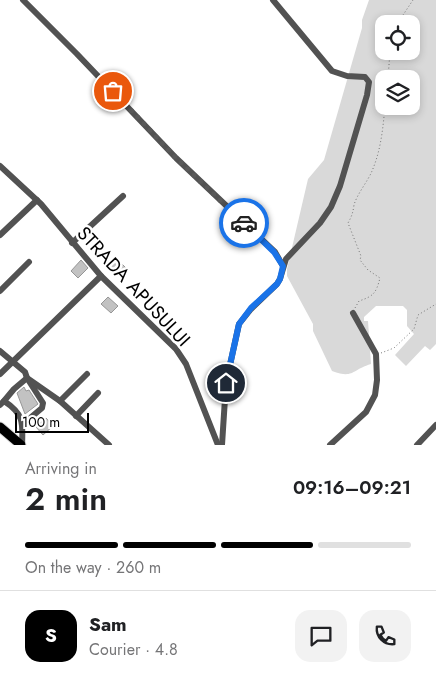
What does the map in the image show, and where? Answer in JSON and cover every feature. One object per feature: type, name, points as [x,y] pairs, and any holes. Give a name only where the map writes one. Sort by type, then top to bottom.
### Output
[{"type":"highway","points":[[0,427],[22,445]]},
{"type":"street","points":[[23,0],[91,68],[176,158],[274,252],[283,266]]},
{"type":"street","points":[[222,445],[226,383],[239,324],[251,308],[277,284],[286,259],[320,223],[331,207],[340,186],[367,95],[369,82],[365,77],[347,76],[332,71],[273,0]]},
{"type":"street","name":"STRADA APUSULUI","points":[[0,166],[37,200],[101,276],[176,349],[186,364],[218,445]]},
{"type":"street","points":[[72,243],[123,196]]},
{"type":"street","points":[[0,235],[37,200]]},
{"type":"street","points":[[0,291],[29,262]]},
{"type":"street","points":[[0,374],[101,276]]},
{"type":"street","points":[[330,445],[366,412],[372,403],[376,388],[376,354],[353,313]]},
{"type":"street","points":[[0,351],[25,372],[43,406],[23,424]]},
{"type":"street","points":[[59,401],[87,374]]},
{"type":"street","points":[[27,378],[59,401],[108,445]]},
{"type":"street","points":[[22,445],[23,424],[20,415],[13,406],[2,403],[27,378]]},
{"type":"street","points":[[76,416],[98,393]]},
{"type":"street","points":[[417,445],[436,425]]},
{"type":"path","points":[[403,15],[413,0]]},
{"type":"path","points":[[353,313],[359,301],[369,297],[376,291],[380,278],[368,270],[360,260],[361,256],[348,223],[355,211],[354,205],[364,183],[372,172],[382,142],[384,115]]},
{"type":"path","points":[[376,354],[394,348],[414,328],[418,315],[436,304]]},
{"type":"shaded area","points":[[369,0],[436,0],[436,344],[430,350],[425,346],[406,366],[395,355],[414,334],[407,326],[407,310],[403,306],[376,306],[364,317],[364,321],[368,321],[371,364],[352,373],[345,374],[332,371],[313,331],[313,324],[287,276],[287,269],[308,179],[324,160],[362,28],[362,20]]},
{"type":"building","points":[[117,259],[126,268],[119,275],[110,266]]},
{"type":"building","points":[[81,260],[88,268],[78,278],[71,271]]},
{"type":"building","points":[[108,297],[118,306],[111,313],[101,304]]},
{"type":"building","points":[[24,387],[26,391],[29,390],[38,404],[25,414],[17,393]]},
{"type":"building","points":[[46,418],[53,426],[43,435],[36,427]]},
{"type":"way so far","points":[[113,91],[176,158],[244,223]]},
{"type":"route","points":[[226,383],[239,324],[251,308],[277,284],[283,266],[278,256],[244,223]]}]
